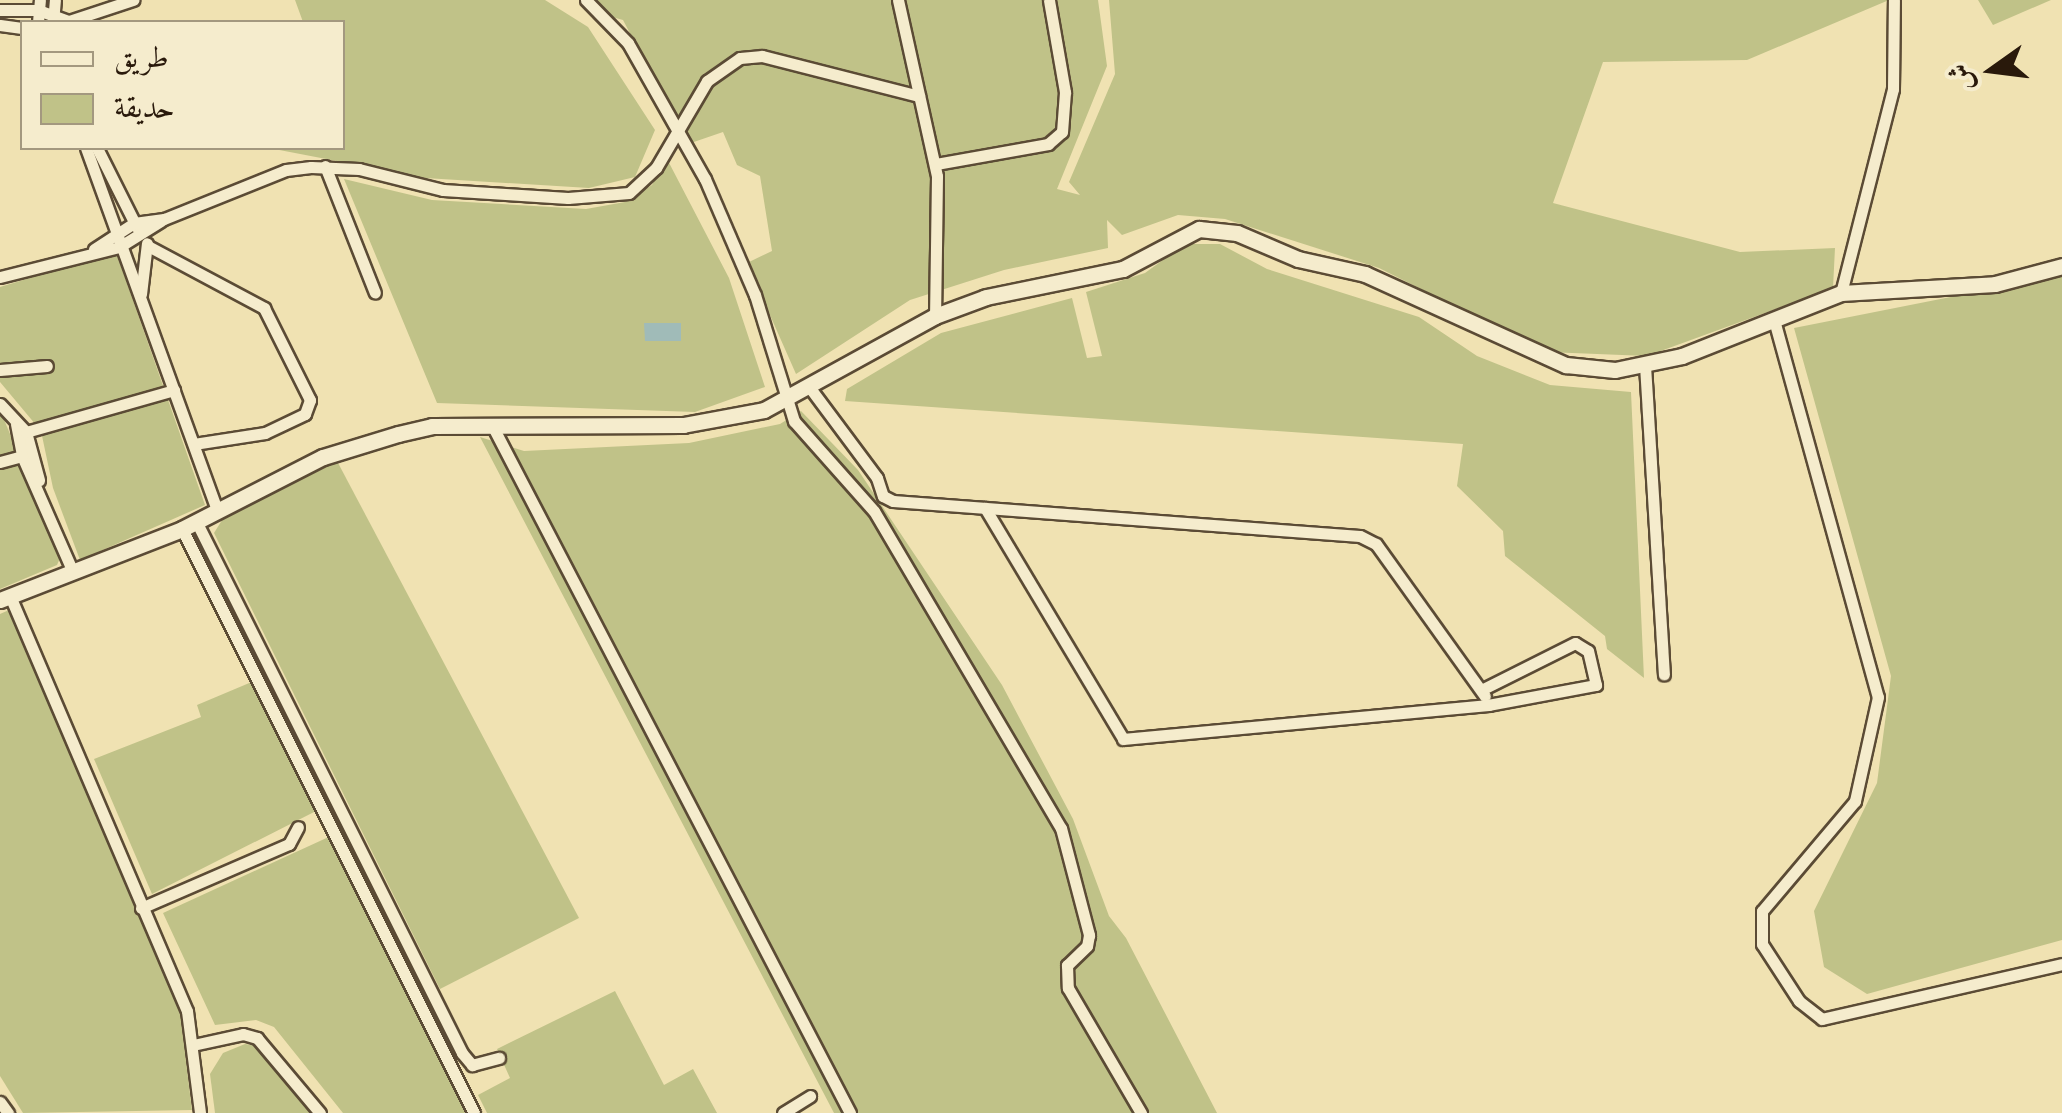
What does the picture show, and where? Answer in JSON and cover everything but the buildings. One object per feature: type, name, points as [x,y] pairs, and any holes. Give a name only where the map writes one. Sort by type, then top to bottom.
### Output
[{"type":"street","points":[[0,10],[39,11],[53,18],[55,0]]},
{"type":"street","points":[[73,20],[133,0]]},
{"type":"street","points":[[586,0],[628,43],[734,240],[794,420],[874,511],[1061,828],[1089,935],[1064,978],[1140,1113]]},
{"type":"street","points":[[898,0],[936,164],[935,316]]},
{"type":"street","points":[[936,164],[1048,144],[1062,132],[1065,92],[1048,0]]},
{"type":"street","points":[[1841,293],[1893,89],[1894,0]]},
{"type":"street","points":[[94,249],[112,231],[134,223],[164,218],[286,170],[325,166],[443,190],[610,198],[646,182],[707,81],[740,58],[762,56],[919,96]]},
{"type":"street","points":[[87,150],[112,231],[218,509]]},
{"type":"street","points":[[98,150],[145,241],[264,308],[310,400],[304,414],[264,434],[194,444]]},
{"type":"street","points":[[325,166],[375,294]]},
{"type":"street","points":[[140,298],[145,241],[164,218]]},
{"type":"street","points":[[200,1113],[187,1010],[5,598],[189,525],[357,445],[432,426],[683,426],[786,400],[935,316],[986,297],[1124,268],[1183,233],[1215,228],[1298,259],[1365,274],[1566,365],[1615,370],[1645,365],[1841,293],[1995,284],[2062,266]]},
{"type":"street","points":[[0,277],[94,249],[145,241]]},
{"type":"street","points":[[1774,320],[1878,697],[1855,800],[1762,911],[1762,944],[1798,1001],[1822,1019],[2062,964]]},
{"type":"street","points":[[1645,365],[1664,674]]},
{"type":"street","points":[[0,370],[47,366]]},
{"type":"street","points":[[810,388],[877,478],[883,496],[985,508],[1360,536],[1376,544],[1482,689],[1488,704]]},
{"type":"street","points":[[21,428],[174,390]]},
{"type":"street","points":[[0,404],[21,428],[73,572]]},
{"type":"street","points":[[21,428],[22,456],[39,484]]},
{"type":"street","points":[[494,429],[850,1113]]},
{"type":"street","points":[[0,462],[22,456]]},
{"type":"street","points":[[985,508],[1123,739],[1488,704],[1593,690],[1588,651],[1570,645],[1482,689]]},
{"type":"street","points":[[189,525],[462,1053],[472,1065],[499,1058]]},
{"type":"street","points":[[189,525],[474,1113]]},
{"type":"street","points":[[141,908],[290,844],[298,826]]},
{"type":"street","points":[[193,1045],[242,1034],[258,1038],[320,1113]]},
{"type":"street","points":[[783,1113],[810,1096]]},
{"type":"street","points":[[0,1102],[8,1113]]},
{"type":"green space","points":[[295,0],[545,0],[588,27],[655,130],[635,177],[589,188],[425,178],[279,150],[345,150],[345,20],[302,20]]},
{"type":"green space","points":[[585,0],[1098,0],[1107,66],[1057,189],[1080,195],[1069,182],[1115,74],[1109,0],[1889,0],[1747,60],[1603,62],[1553,203],[1740,252],[1835,248],[1833,288],[1647,356],[1547,352],[1379,268],[1225,219],[1178,215],[1122,235],[1107,220],[1108,248],[1004,270],[910,300],[796,374],[747,263],[772,251],[760,176],[737,165],[723,132],[688,144],[623,20],[598,13]]},
{"type":"green space","points":[[1978,0],[2051,0],[1993,25]]},
{"type":"green space","points":[[666,157],[729,278],[765,387],[695,412],[437,403],[344,179],[432,200],[586,209],[625,202],[652,185]]},
{"type":"green space","points":[[1185,244],[1220,244],[1267,269],[1419,317],[1477,356],[1550,385],[1631,392],[1644,678],[1607,649],[1605,636],[1505,556],[1503,531],[1457,486],[1463,444],[845,401],[847,389],[941,333],[1072,298],[1087,358],[1102,356],[1086,292],[1145,273]]},
{"type":"green space","points":[[116,252],[205,505],[80,560],[53,488],[41,431],[0,382],[0,287]]},
{"type":"green space","points":[[2062,275],[2062,940],[1867,994],[1824,967],[1814,911],[1877,783],[1891,676],[1794,328]]},
{"type":"green space","points":[[0,410],[61,556],[57,565],[0,589]]},
{"type":"green space","points":[[801,411],[858,470],[1002,685],[1073,819],[1109,916],[1126,938],[1217,1113],[834,1113],[480,437],[524,451],[689,443],[780,424]]},
{"type":"green space","points":[[337,461],[579,918],[440,989],[214,533],[224,517],[291,478]]},
{"type":"green space","points":[[9,610],[180,1013],[192,1110],[23,1113],[0,1076],[0,614]]},
{"type":"green space","points":[[254,681],[318,810],[152,894],[94,759],[201,717],[197,705]]},
{"type":"green space","points":[[333,835],[468,1113],[343,1113],[274,1027],[256,1020],[215,1025],[163,913]]},
{"type":"green space","points":[[615,991],[664,1085],[693,1069],[717,1113],[487,1113],[478,1095],[510,1078],[497,1049]]},
{"type":"green space","points":[[245,1044],[258,1046],[313,1113],[215,1113],[210,1074],[223,1053]]},
{"type":"water","points":[[644,323],[681,323],[681,341],[645,341]]}]
